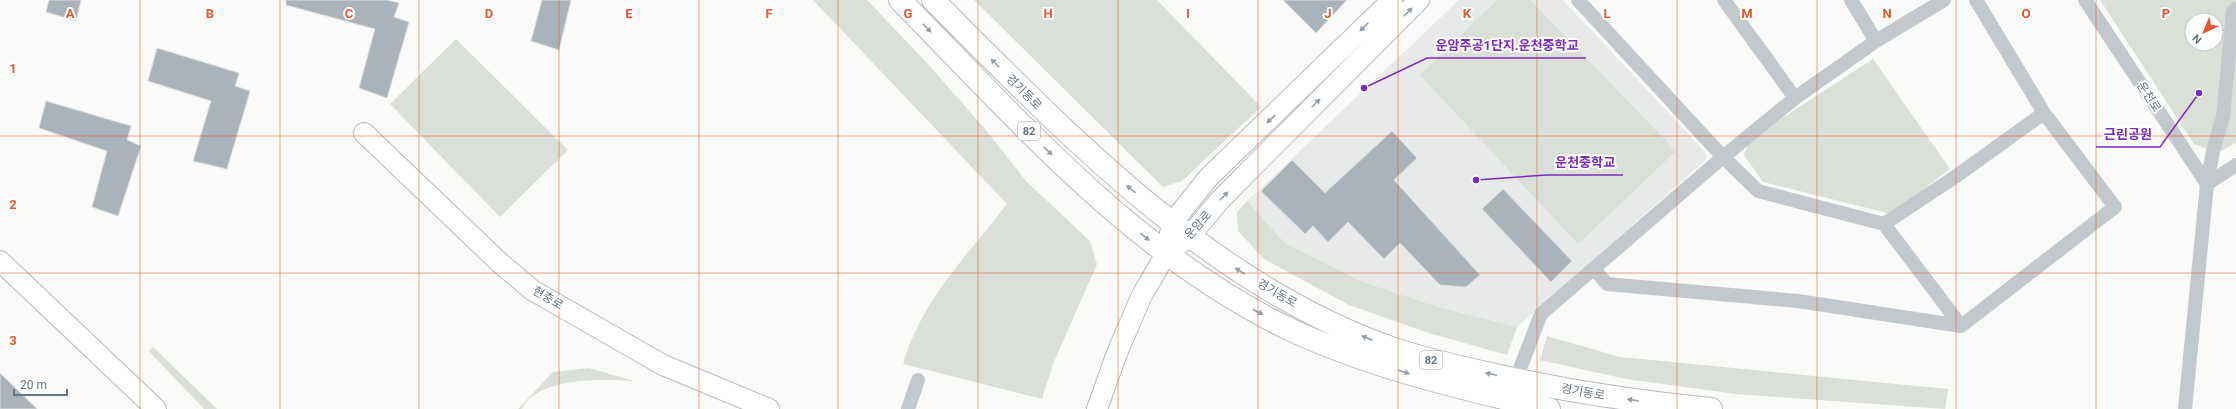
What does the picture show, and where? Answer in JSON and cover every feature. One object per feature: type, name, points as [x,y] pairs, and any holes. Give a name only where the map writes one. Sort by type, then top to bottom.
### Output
[{"type":"main road","name":"경기동로","points":[[900,0],[1050,152],[1104,204],[1166,254],[1249,308],[1290,329],[1346,352],[1448,385],[1549,409]]},
{"type":"main road","name":"경기동로","points":[[933,0],[1084,150],[1172,223],[1231,266],[1273,292],[1336,325],[1400,351],[1448,365],[1516,380],[1646,402],[1711,409]]},
{"type":"street","name":"운암로","points":[[1166,254],[1172,223],[1209,178],[1392,0]]},
{"type":"street","name":"운암로","points":[[1166,254],[1190,236],[1220,200],[1419,0]]},
{"type":"street","points":[[1578,0],[1723,157],[1758,191],[1884,224],[1961,326]]},
{"type":"street","points":[[1724,0],[1795,98]]},
{"type":"street","points":[[1851,0],[1876,41]]},
{"type":"street","points":[[1516,380],[1541,314],[1723,157],[1795,98],[1876,41],[1944,0]]},
{"type":"street","points":[[1594,268],[1608,284],[1798,301],[1961,326],[2114,207],[2044,113],[1976,0]]},
{"type":"street","name":"운천로","points":[[2086,0],[2207,184]]},
{"type":"street","points":[[2185,409],[2207,184],[2212,151],[2223,117],[2232,18],[2233,12],[2236,9]]},
{"type":"street","points":[[1884,224],[1955,177],[2044,113]]},
{"type":"street","name":"현충로","points":[[364,133],[499,262],[532,290],[662,365],[769,409]]},
{"type":"street","points":[[2207,184],[2236,165]]},
{"type":"street","points":[[1097,409],[1117,353],[1141,297],[1166,254]]},
{"type":"street","points":[[0,261],[156,409]]},
{"type":"street","points":[[908,409],[918,380]]},
{"type":"shaded area","points":[[813,0],[867,0],[927,63],[985,129],[1027,182],[1090,241],[1097,264],[1053,364],[1042,399],[903,364],[911,341],[934,298],[1007,204]]},
{"type":"shaded area","points":[[974,0],[1157,0],[1261,107],[1182,181],[1163,187]]},
{"type":"shaded area","points":[[1459,0],[1563,0],[1706,153],[1706,160],[1517,327],[1438,307],[1363,282],[1285,243],[1247,201]]},
{"type":"shaded area","points":[[1497,0],[1530,0],[1676,151],[1578,244],[1420,75]]},
{"type":"shaded area","points":[[2100,0],[2236,0],[2236,143],[2217,153],[2194,144]]},
{"type":"shaded area","points":[[456,39],[568,150],[500,217],[390,104]]},
{"type":"shaded area","points":[[1873,59],[1950,169],[1891,214],[1763,182],[1744,155],[1749,140]]},
{"type":"shaded area","points":[[1247,201],[1285,243],[1363,282],[1438,307],[1517,327],[1507,355],[1429,333],[1349,305],[1264,259],[1238,231],[1237,212]]},
{"type":"shaded area","points":[[1547,336],[1620,357],[1948,389],[1945,409],[1736,394],[1626,379],[1540,360]]},
{"type":"shaded area","points":[[153,347],[217,409],[204,409],[149,351]]},
{"type":"shaded area","points":[[589,368],[634,381],[590,380],[557,385],[542,390],[530,398],[522,409],[518,409],[553,372]]},
{"type":"building","points":[[49,0],[81,0],[76,21],[46,12]]},
{"type":"building","points":[[286,0],[387,0],[399,3],[394,17],[409,22],[387,98],[359,88],[375,29],[286,5]]},
{"type":"building","points":[[542,0],[571,0],[559,50],[531,41]]},
{"type":"building","points":[[1283,0],[1347,0],[1316,33]]},
{"type":"building","points":[[157,48],[239,73],[235,86],[250,91],[227,169],[193,161],[211,101],[148,81]]},
{"type":"building","points":[[46,101],[131,126],[127,140],[141,146],[118,216],[92,207],[107,151],[39,128]]},
{"type":"building","points":[[1392,131],[1417,158],[1394,180],[1480,275],[1466,287],[1440,285],[1400,243],[1384,259],[1348,222],[1328,242],[1313,226],[1305,234],[1261,191],[1292,160],[1325,193]]},
{"type":"building","points":[[1503,189],[1572,261],[1551,282],[1482,209]]},
{"type":"building","points":[[0,373],[37,409],[0,409]]},
{"type":"place","name":"운암주공1단지.운천중학교","points":[[1364,88]]},
{"type":"place","name":"근린공원","points":[[2199,93]]},
{"type":"place","name":"운천중학교","points":[[1476,180]]}]
